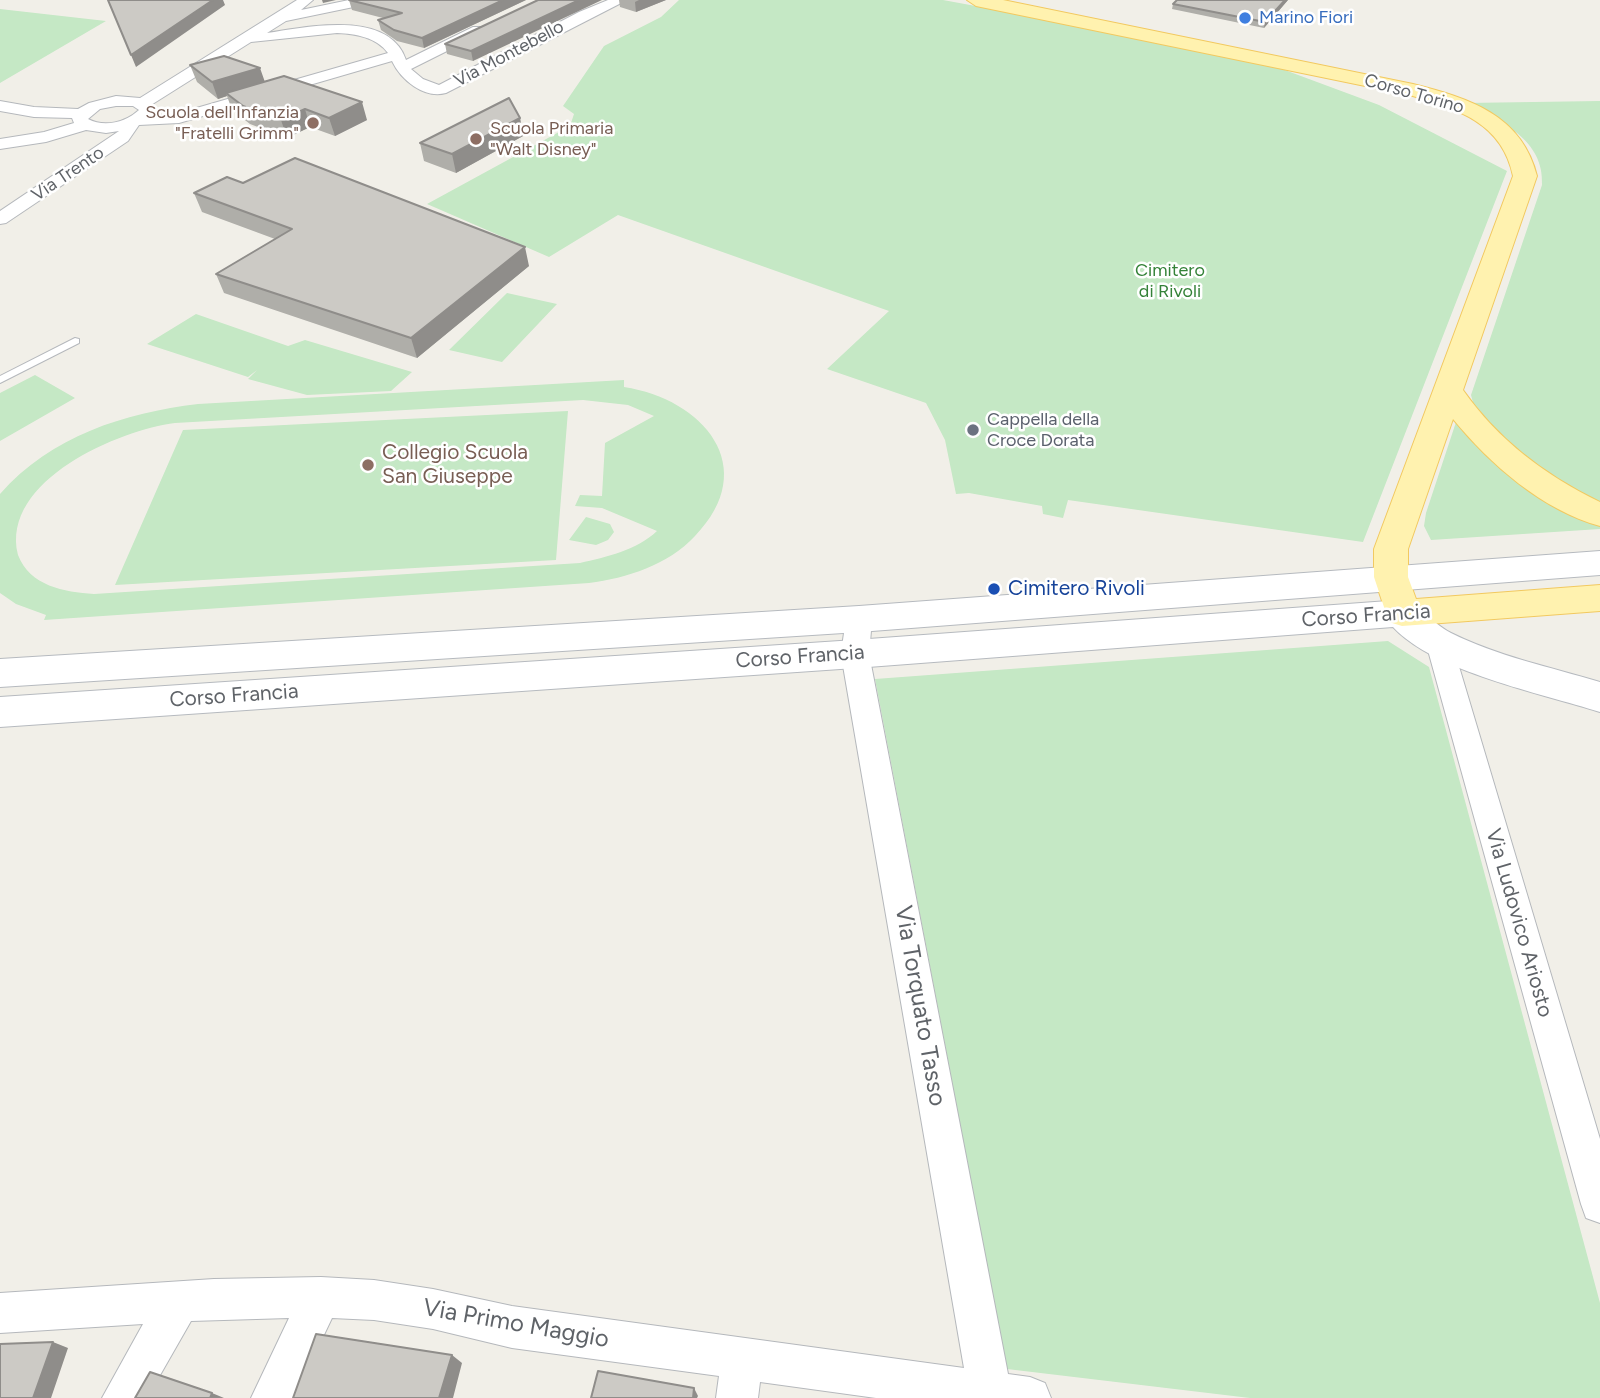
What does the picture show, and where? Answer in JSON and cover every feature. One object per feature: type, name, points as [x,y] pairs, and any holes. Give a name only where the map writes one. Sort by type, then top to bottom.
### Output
[{"type":"main road","name":"Corso Torino","points":[[976,0],[1413,90],[1486,118],[1503,131],[1523,157],[1525,176],[1391,548],[1391,577]]},
{"type":"main road","points":[[1447,389],[1469,422],[1507,460],[1569,501],[1600,515]]},
{"type":"main road","name":"Corso Francia","points":[[0,712],[857,636],[1391,577],[1600,563]]},
{"type":"main road","points":[[1391,577],[1402,612],[1420,632],[1439,643],[1492,664],[1600,697]]},
{"type":"main road","name":"Corso Francia","points":[[0,673],[1402,612],[1600,598]]},
{"type":"street","points":[[0,144],[46,136],[83,119],[105,103],[142,103],[174,87],[306,0]]},
{"type":"street","points":[[284,17],[368,0]]},
{"type":"street","name":"Via Montebello","points":[[251,38],[313,30],[349,31],[376,37],[385,42],[414,80],[441,90],[584,15],[620,0]]},
{"type":"street","name":"Via Montebello","points":[[400,61],[497,21]]},
{"type":"street","points":[[0,106],[83,119],[107,127],[132,122],[173,120],[400,61]]},
{"type":"street","name":"Via Trento","points":[[0,219],[122,138],[132,122],[147,110],[142,103]]},
{"type":"street","name":"Via Torquato Tasso","points":[[857,636],[1010,1395]]},
{"type":"street","name":"Via Ludovico Ariosto","points":[[1439,643],[1600,1204]]},
{"type":"street","points":[[272,1398],[321,1297]]},
{"type":"street","name":"Via Primo Maggio","points":[[0,1313],[180,1301],[321,1297],[374,1300],[433,1309],[512,1327],[1010,1395]]},
{"type":"street","points":[[122,1398],[180,1301]]},
{"type":"street","points":[[737,1398],[743,1357]]},
{"type":"lane","points":[[0,380],[75,341]]},
{"type":"green space","name":"Cimitero di Rivoli","points":[[679,0],[943,0],[1008,12],[1282,69],[1379,105],[1507,171],[1363,542],[1068,500],[1063,518],[1043,514],[1042,506],[969,493],[956,494],[945,440],[926,403],[827,369],[889,311],[618,215],[549,257],[427,204],[570,126],[574,114],[563,106],[604,46],[661,17]]},
{"type":"green space","points":[[0,9],[106,21],[0,83]]},
{"type":"green space","points":[[1600,101],[1600,506],[1532,467],[1475,410],[1471,395],[1542,185],[1541,169],[1528,144],[1506,125],[1465,103]]},
{"type":"green space","points":[[507,293],[557,304],[502,362],[449,350]]},
{"type":"green space","points":[[196,314],[288,346],[305,340],[412,372],[391,391],[307,395],[248,379],[257,370],[248,377],[147,344]]},
{"type":"green space","points":[[35,375],[75,398],[0,441],[0,393]]},
{"type":"green space","points":[[624,380],[624,387],[652,394],[678,406],[699,421],[714,440],[723,462],[723,485],[714,510],[695,536],[672,555],[632,574],[589,583],[44,620],[46,615],[16,604],[0,593],[0,494],[20,474],[66,442],[90,431],[143,414],[198,404]],"holes":[[[583,400],[628,405],[654,416],[605,443],[602,496],[580,495],[575,506],[602,508],[657,531],[631,548],[590,561],[94,594],[60,589],[39,580],[23,565],[18,555],[17,528],[27,504],[45,482],[69,463],[96,448],[152,428],[175,423]]]},
{"type":"green space","points":[[568,411],[556,560],[115,585],[183,430]]},
{"type":"green space","points":[[1458,416],[1600,521],[1600,529],[1431,540],[1424,526],[1426,513]]},
{"type":"green space","points":[[586,517],[610,524],[614,532],[608,540],[596,545],[569,540]]},
{"type":"green space","points":[[1388,641],[1429,667],[1600,1303],[1600,1398],[1250,1398],[1007,1369],[875,679]]},
{"type":"building","points":[[108,0],[213,0],[131,55]]},
{"type":"building","points":[[349,0],[503,0],[422,38],[394,30],[378,20],[402,13]]},
{"type":"building","points":[[538,0],[579,0],[471,51],[445,44]]},
{"type":"building","name":"Marino Fiori","points":[[1177,0],[1285,0],[1265,22],[1173,4]]},
{"type":"building","points":[[224,56],[260,68],[212,82],[190,65]]},
{"type":"building","points":[[284,76],[362,102],[329,118],[305,109],[281,120],[243,106],[226,93]]},
{"type":"building","points":[[509,98],[520,118],[452,154],[420,143]]},
{"type":"building","points":[[295,158],[525,247],[411,338],[216,274],[292,229],[194,193],[227,177],[243,183]]},
{"type":"building","points":[[316,1334],[452,1355],[439,1398],[293,1398]]},
{"type":"building","points":[[53,1342],[33,1398],[0,1398],[0,1344]]},
{"type":"building","points":[[598,1371],[694,1388],[693,1398],[591,1398]]},
{"type":"building","points":[[150,1372],[212,1393],[210,1398],[135,1398]]},
{"type":"place","name":"Marino Fiori","points":[[1245,18]]},
{"type":"place","name":"Scuola dell'Infanzia \"Fratelli Grimm\"","points":[[313,123]]},
{"type":"place","name":"Scuola Primaria \"Walt Disney\"","points":[[476,139]]},
{"type":"place","name":"Cappella della Croce Dorata","points":[[973,430]]},
{"type":"place","name":"Collegio Scuola San Giuseppe","points":[[368,465]]},
{"type":"place","name":"Cimitero Rivoli","points":[[994,589]]}]
